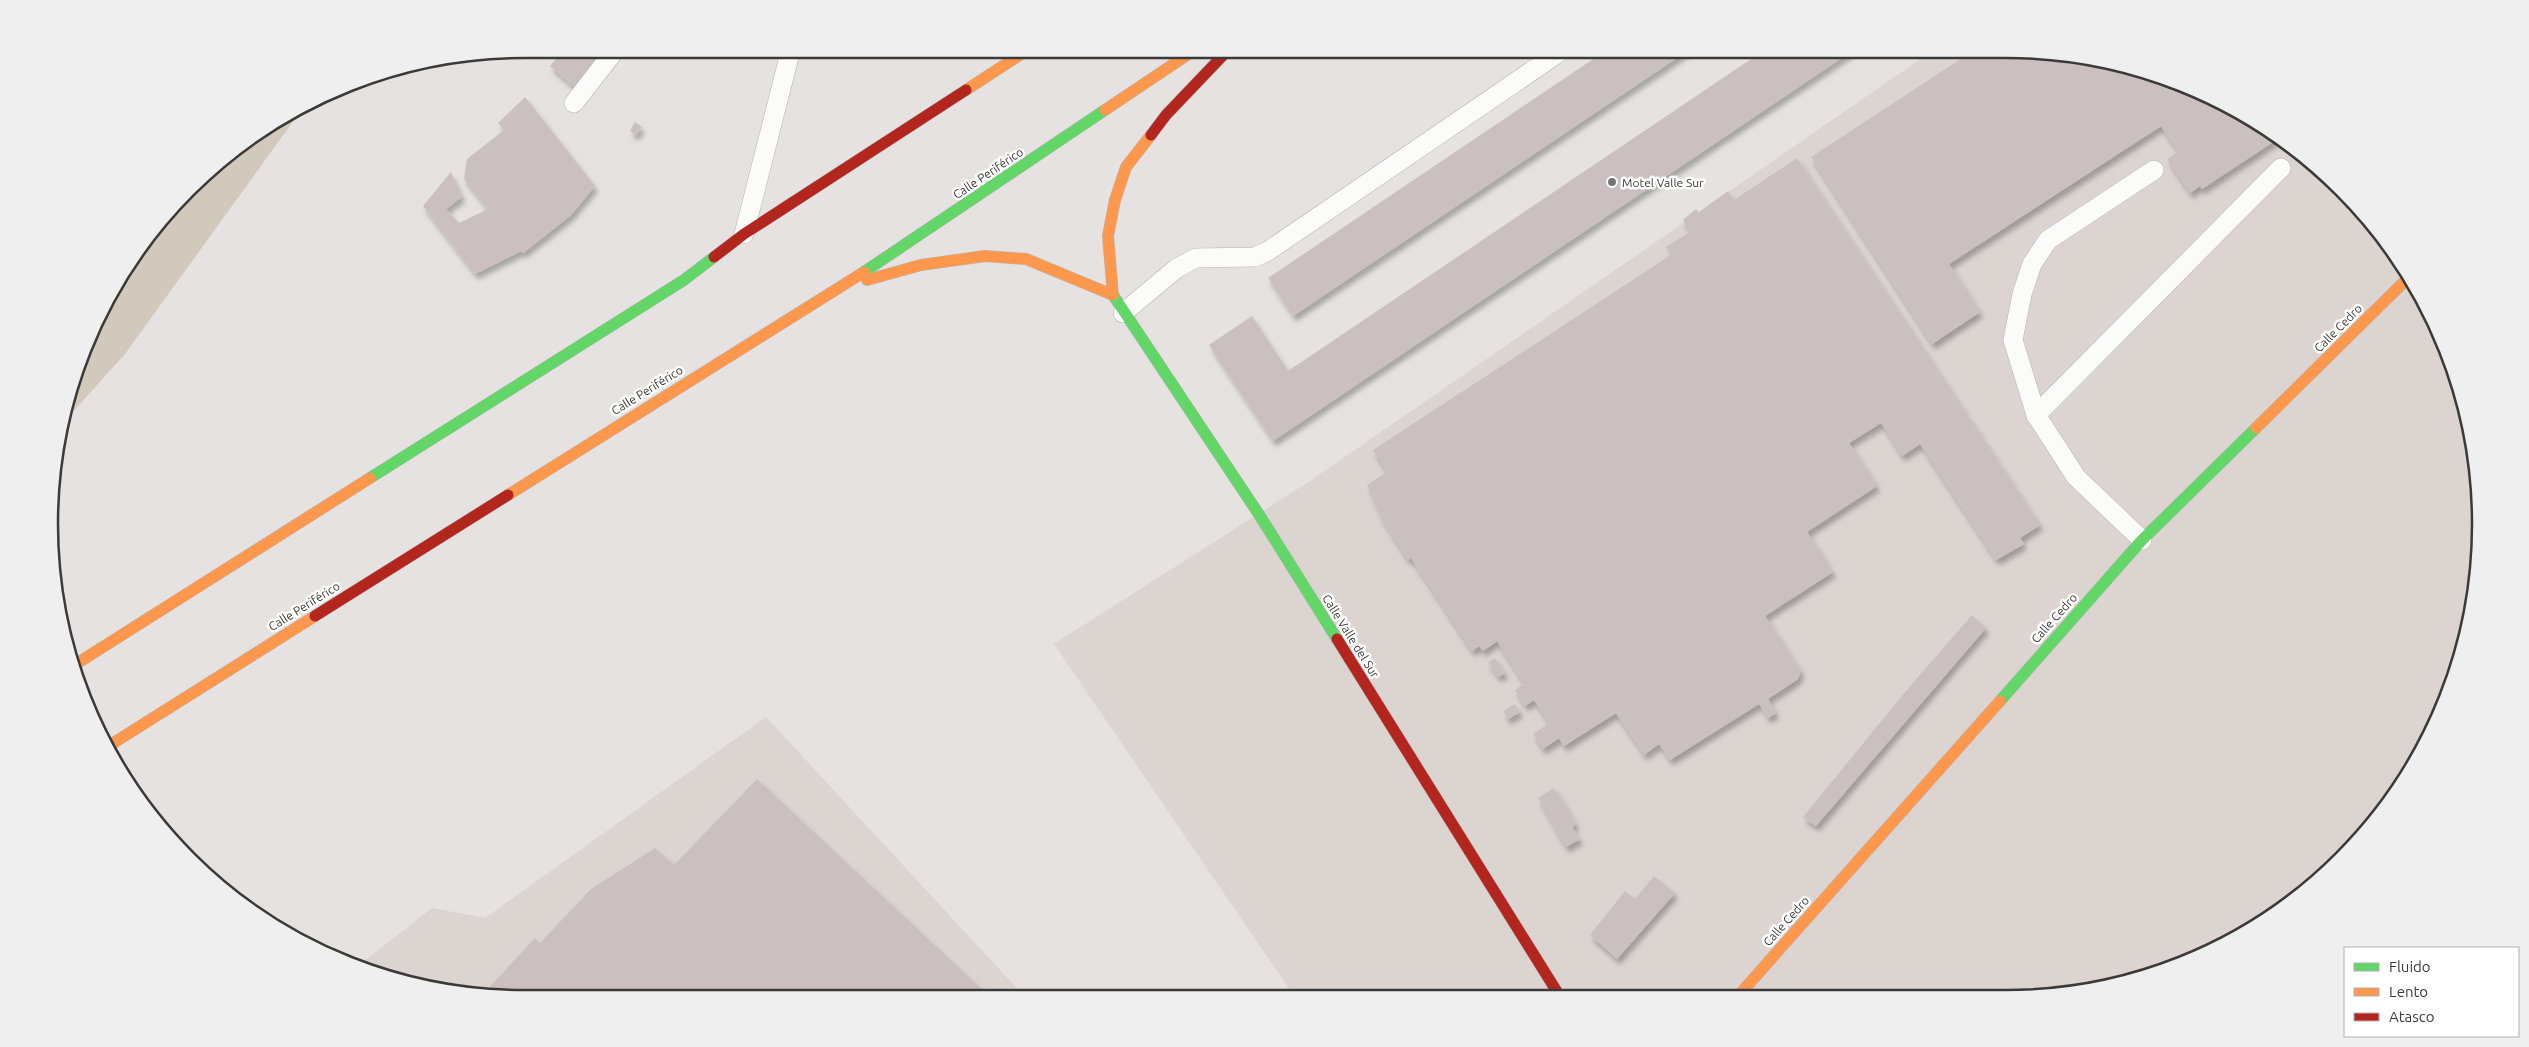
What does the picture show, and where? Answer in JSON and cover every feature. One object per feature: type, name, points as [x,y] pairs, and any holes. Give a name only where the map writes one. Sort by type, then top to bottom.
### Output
[{"type":"main road","points":[[79,662],[684,280],[744,234],[1015,58]]},
{"type":"main road","name":"Calle Periférico","points":[[113,743],[726,357],[842,287],[1183,58]]},
{"type":"main road","points":[[842,287],[921,265],[985,256],[1026,259],[1113,295],[1108,236],[1115,200],[1126,168],[1166,115],[1220,58]]},
{"type":"main road","name":"Calle Cedro","points":[[1743,990],[2142,540],[2404,282]]},
{"type":"main road","name":"Calle Valle del Sur","points":[[1113,295],[1123,313],[1260,516],[1555,990]]},
{"type":"lane","points":[[574,103],[609,58]]},
{"type":"lane","points":[[744,234],[789,58]]},
{"type":"lane","points":[[1123,313],[1177,268],[1196,258],[1255,257],[1268,251],[1551,58]]},
{"type":"lane","points":[[2036,415],[2281,168]]},
{"type":"lane","points":[[2142,540],[2076,477],[2036,415],[2013,340],[2022,294],[2032,264],[2048,240],[2154,170]]},
{"type":"shaded area","points":[[1922,58],[2036,58],[2096,66],[2126,73],[2184,93],[2212,106],[2264,136],[2289,154],[2313,173],[2356,216],[2393,265],[2409,291],[2436,345],[2447,374],[2456,403],[2468,463],[2471,493],[2471,554],[2463,614],[2456,644],[2436,702],[2409,756],[2375,807],[2356,831],[2313,874],[2264,911],[2212,941],[2155,965],[2096,981],[2036,989],[2006,990],[1290,990],[1054,644],[1310,481]]},
{"type":"shaded area","points":[[296,117],[125,354],[70,415],[82,374],[106,317],[120,290],[154,240],[173,216],[216,173],[265,136]]},
{"type":"shaded area","points":[[766,717],[1019,990],[493,989],[433,981],[403,974],[364,961],[432,908],[485,918]]},
{"type":"building","points":[[557,58],[606,58],[579,91],[550,66]]},
{"type":"building","points":[[1595,58],[1677,58],[1293,316],[1268,278]]},
{"type":"building","name":"Motel Valle Sur","points":[[1753,58],[1842,58],[1273,441],[1209,345],[1252,316],[1288,371]]},
{"type":"building","points":[[1962,58],[2036,58],[2096,66],[2126,73],[2184,93],[2212,106],[2273,142],[2202,189],[2200,186],[2190,193],[2167,159],[2178,152],[2161,126],[1949,264],[1980,312],[1932,344],[1811,157]]},
{"type":"building","points":[[525,97],[595,186],[571,215],[523,253],[521,251],[475,274],[423,206],[451,172],[462,197],[446,209],[459,223],[488,209],[464,179],[467,159],[504,130],[498,123]]},
{"type":"building","points":[[635,122],[642,127],[636,135],[630,131]]},
{"type":"building","points":[[1797,158],[2040,525],[2020,538],[2024,544],[1996,560],[1920,444],[1902,456],[1881,423],[1849,443],[1877,486],[1807,532],[1833,572],[1765,616],[1801,671],[1798,679],[1768,699],[1776,713],[1768,718],[1759,704],[1670,760],[1659,744],[1644,755],[1616,713],[1564,746],[1559,738],[1543,749],[1533,734],[1549,723],[1534,700],[1525,706],[1515,690],[1524,684],[1497,641],[1483,651],[1479,646],[1472,651],[1411,558],[1408,560],[1383,521],[1367,485],[1387,472],[1373,450],[1671,255],[1666,247],[1690,232],[1683,220],[1696,209],[1699,212],[1728,191],[1734,200]]},
{"type":"building","points":[[1972,615],[1986,628],[1816,826],[1803,817],[1906,691]]},
{"type":"building","points":[[1495,658],[1505,673],[1498,677],[1488,662]]},
{"type":"building","points":[[1515,704],[1520,712],[1508,719],[1503,711]]},
{"type":"building","points":[[757,779],[983,990],[488,989],[535,938],[540,943],[591,889],[655,848],[674,865]]},
{"type":"building","points":[[1554,788],[1576,824],[1572,827],[1580,839],[1566,847],[1538,798]]},
{"type":"building","points":[[1654,876],[1675,893],[1617,959],[1590,935],[1625,891],[1635,899]]},
{"type":"traffic: fast","points":[[864,272],[1105,110]]},
{"type":"traffic: fast","points":[[370,478],[684,280],[714,257]]},
{"type":"traffic: fast","points":[[1113,295],[1260,516],[1337,639]]},
{"type":"traffic: fast","points":[[2000,701],[2142,540],[2256,428]]},
{"type":"traffic: slow","points":[[966,90],[1015,58]]},
{"type":"traffic: slow","points":[[1105,110],[1183,58]]},
{"type":"traffic: slow","points":[[867,280],[921,265],[985,256],[1026,259],[1113,295],[1108,236],[1115,200],[1126,167],[1151,135]]},
{"type":"traffic: slow","points":[[508,495],[864,272]]},
{"type":"traffic: slow","points":[[2256,428],[2404,282]]},
{"type":"traffic: slow","points":[[79,662],[370,478]]},
{"type":"traffic: slow","points":[[113,743],[315,616]]},
{"type":"traffic: slow","points":[[1743,990],[2000,701]]},
{"type":"traffic: jam","points":[[1151,135],[1166,115],[1220,58]]},
{"type":"traffic: jam","points":[[714,257],[744,234],[966,90]]},
{"type":"traffic: jam","points":[[315,616],[508,495]]},
{"type":"traffic: jam","points":[[1337,639],[1556,990]]},
{"type":"place","name":"Motel Valle Sur","points":[[1612,182]]}]
